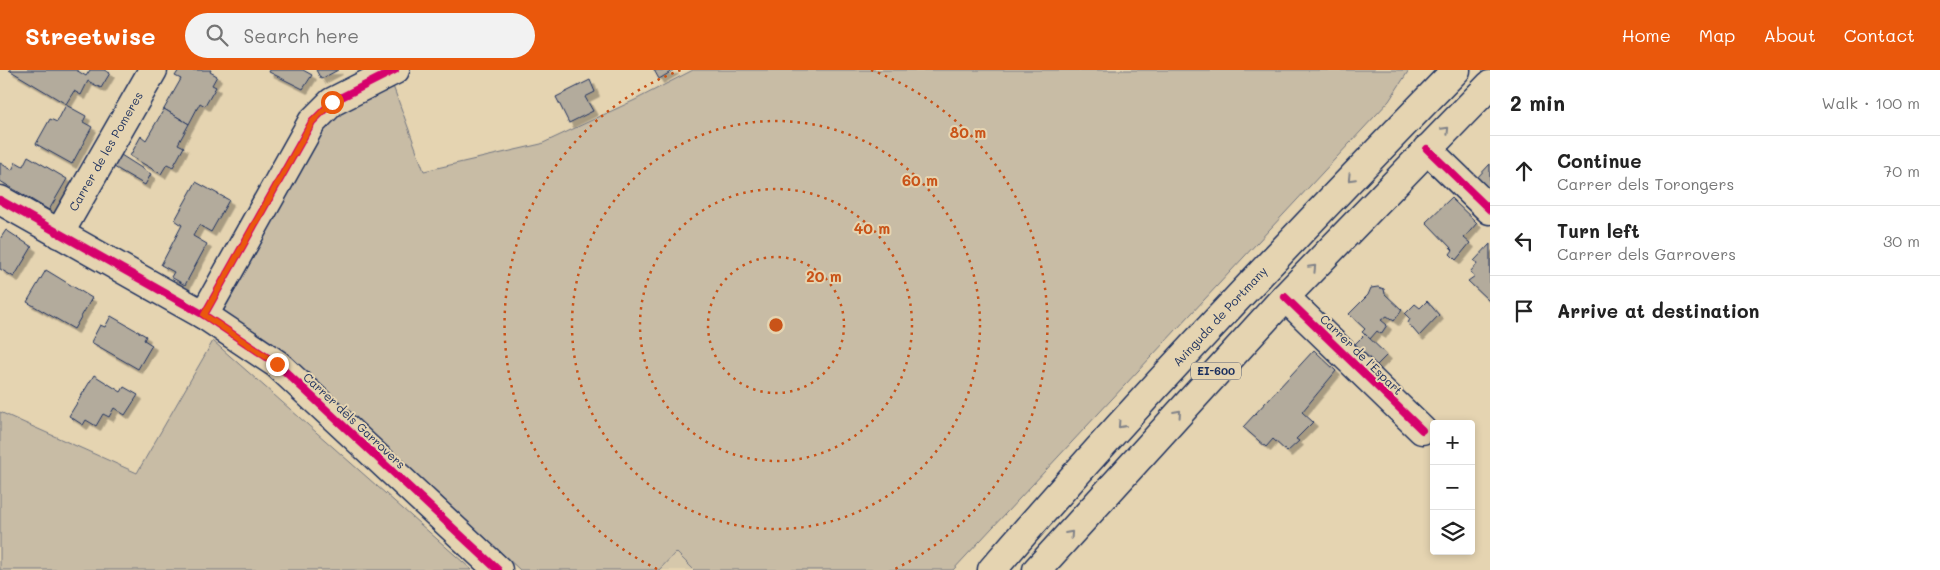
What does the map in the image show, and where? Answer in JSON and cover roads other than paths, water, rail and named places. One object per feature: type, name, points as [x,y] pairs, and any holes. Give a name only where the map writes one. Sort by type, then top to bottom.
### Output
[{"type":"street","name":"Carrer de les Pomeres","points":[[59,234],[153,70]]},
{"type":"street","points":[[204,315],[312,122],[332,102],[395,70]]},
{"type":"street","name":"Avinguda de Portmany","points":[[992,570],[1146,396],[1456,70]]},
{"type":"street","name":"EI-600","points":[[1037,570],[1285,297],[1490,85]]},
{"type":"street","points":[[1427,149],[1490,210]]},
{"type":"street","name":"Carrer dels Garrovers","points":[[0,200],[204,315],[277,364],[498,570]]},
{"type":"street","name":"Carrer de l'Espart","points":[[1285,297],[1422,430]]}]
